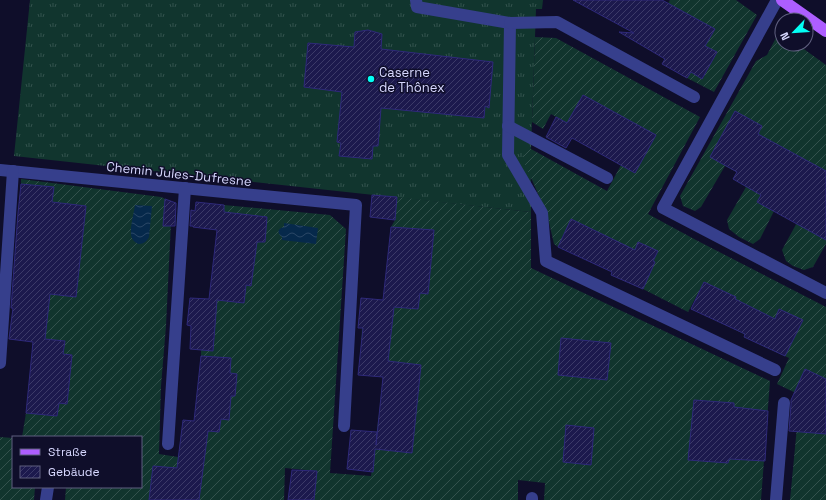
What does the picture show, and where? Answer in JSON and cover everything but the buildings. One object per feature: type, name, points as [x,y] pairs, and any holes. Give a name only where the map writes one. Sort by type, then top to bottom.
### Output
[{"type":"main road","points":[[782,0],[826,31]]},
{"type":"street","points":[[416,0],[417,7],[510,23],[557,22],[694,98]]},
{"type":"street","points":[[777,0],[663,208],[826,294]]},
{"type":"street","points":[[510,23],[508,155],[542,213],[546,261],[775,370]]},
{"type":"street","points":[[508,126],[608,178]]},
{"type":"street","name":"Chemin Jules-Dufresne","points":[[0,170],[356,205],[344,426]]},
{"type":"street","points":[[0,363],[13,171]]},
{"type":"street","points":[[168,444],[185,188]]},
{"type":"street","points":[[776,500],[784,403]]},
{"type":"street","points":[[46,500],[48,488]]},
{"type":"green space","points":[[30,0],[543,0],[542,9],[536,9],[531,149],[531,212],[14,156]]},
{"type":"green space","points":[[670,0],[736,0],[757,15],[714,92],[687,78],[691,72],[703,78],[717,52],[705,46],[708,40],[665,9]]},
{"type":"green space","points":[[535,37],[556,38],[700,117],[648,214],[826,307],[826,500],[790,500],[800,395],[777,384],[789,358],[744,337],[744,334],[734,329],[744,309],[733,303],[735,297],[704,282],[688,312],[643,289],[611,275],[621,251],[571,219],[558,247],[554,244],[547,214],[524,162],[523,153],[531,149],[607,191],[621,165],[635,173],[608,109],[583,95],[567,123],[551,114],[543,129],[532,122]]},
{"type":"green space","points":[[774,42],[774,52],[808,52],[826,65],[826,244],[813,267],[804,270],[793,266],[786,261],[782,250],[800,217],[788,210],[784,217],[774,211],[760,239],[753,244],[739,237],[729,229],[727,220],[746,187],[733,179],[737,172],[725,166],[701,207],[695,211],[683,206],[680,196],[756,61],[767,55]]},
{"type":"green space","points":[[21,179],[161,197],[172,202],[166,326],[161,386],[159,454],[178,457],[207,431],[219,432],[221,419],[231,396],[235,396],[237,375],[230,373],[231,358],[201,356],[201,350],[213,351],[215,331],[202,330],[205,299],[244,303],[246,285],[250,286],[255,242],[265,242],[267,217],[249,215],[249,224],[223,221],[224,205],[330,215],[346,229],[330,473],[371,476],[379,414],[385,415],[386,350],[361,347],[362,328],[391,332],[394,307],[418,309],[420,293],[428,293],[434,230],[391,227],[395,220],[397,197],[531,212],[531,268],[770,381],[761,500],[544,500],[545,483],[518,480],[518,500],[314,500],[317,471],[285,468],[284,500],[65,500],[66,488],[142,488],[142,436],[22,436],[26,413],[57,416],[59,403],[67,404],[72,355],[63,354],[65,341],[45,339],[42,286],[80,253],[86,206],[52,202],[53,187],[21,184]]},
{"type":"green space","points":[[0,437],[12,438],[12,488],[35,488],[34,500],[0,500]]},
{"type":"water","points":[[135,205],[152,206],[149,237],[141,244],[135,242],[131,236]]},
{"type":"water","points":[[284,223],[318,228],[316,244],[282,240],[282,237],[278,231],[284,227]]},
{"type":"place","name":"Caserne de Thônex","points":[[371,79]]}]
